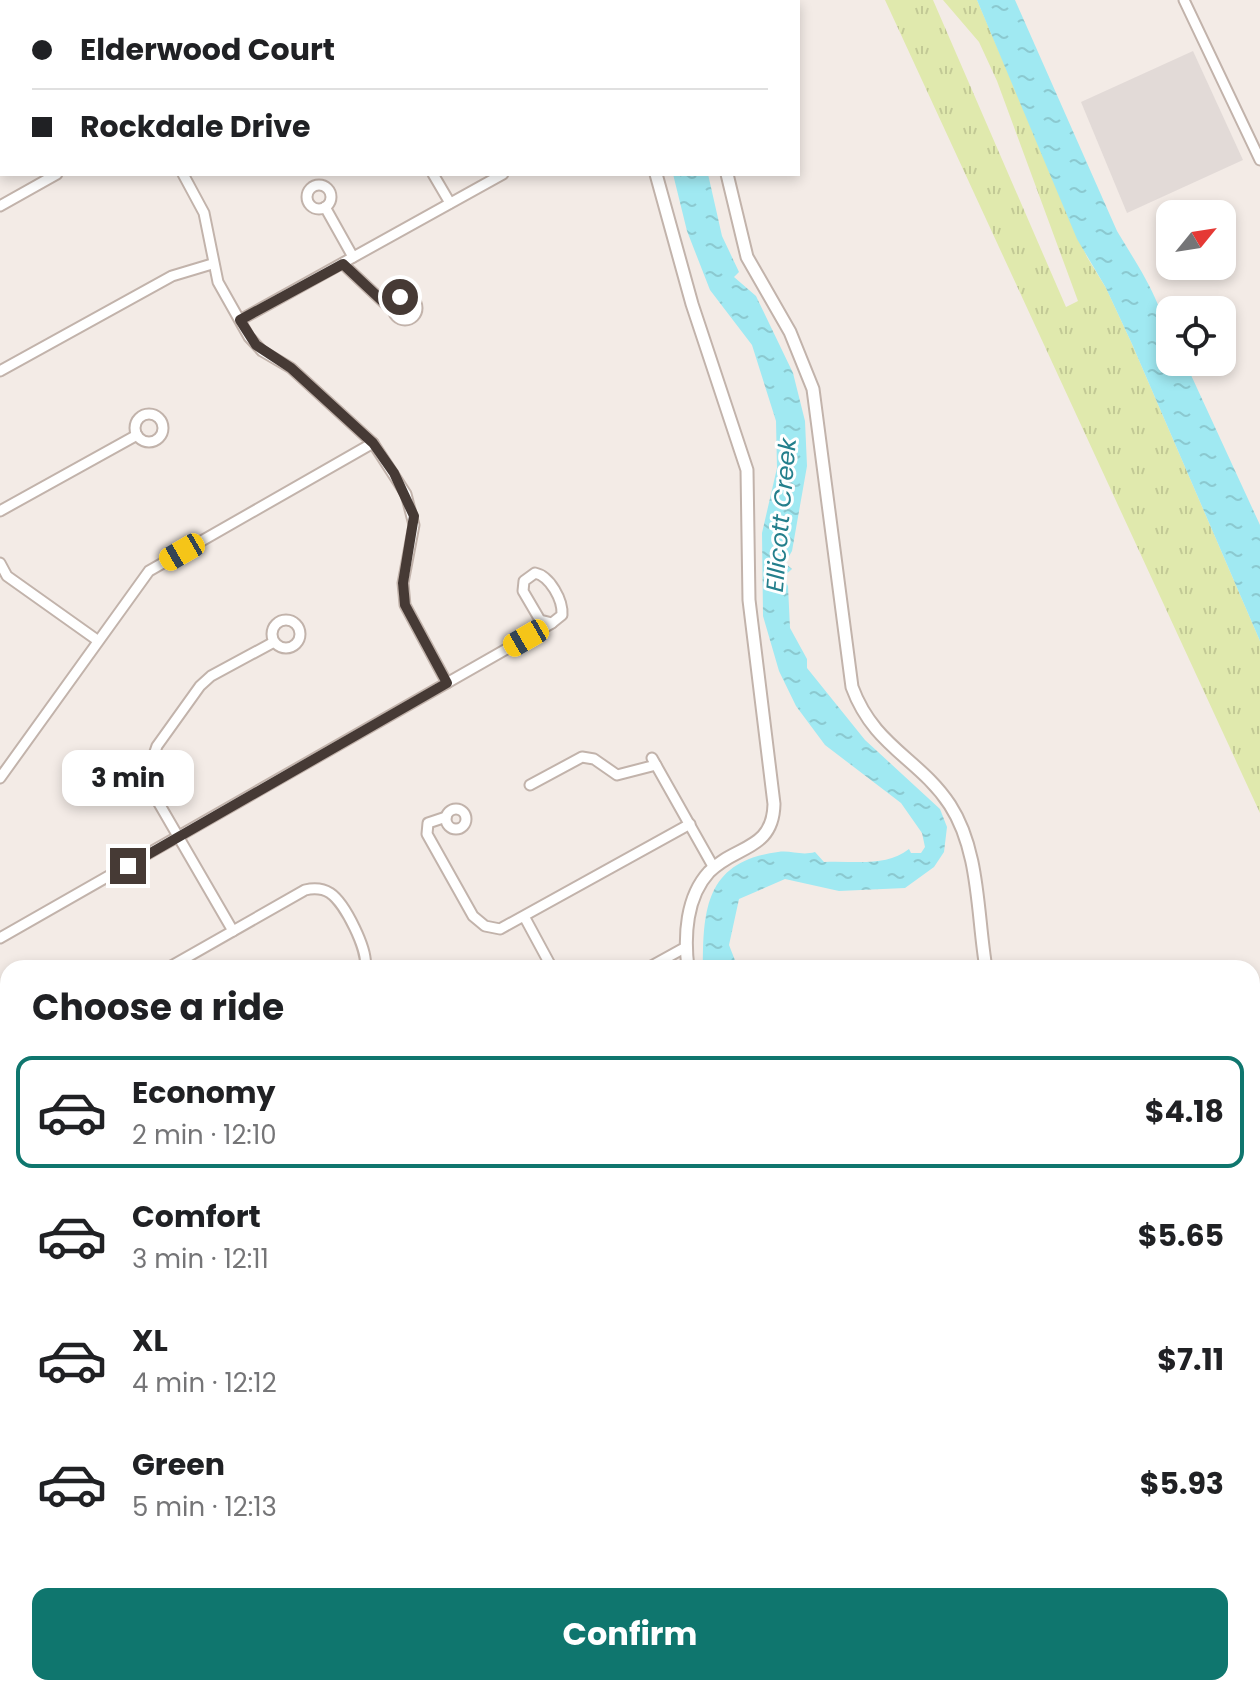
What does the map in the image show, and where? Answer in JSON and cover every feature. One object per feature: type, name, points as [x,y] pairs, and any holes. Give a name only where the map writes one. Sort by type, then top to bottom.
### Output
[{"type":"street","points":[[1184,0],[1260,160]]},
{"type":"street","points":[[0,206],[51,176]]},
{"type":"street","points":[[184,176],[204,213],[212,264],[256,345],[291,368],[373,443],[410,504],[414,525],[403,583],[405,605],[447,683]]},
{"type":"street","points":[[434,176],[450,203]]},
{"type":"street","points":[[240,320],[499,176]]},
{"type":"street","points":[[657,176],[692,304],[743,450],[750,492],[749,600],[774,818],[764,836],[714,868],[694,899],[686,947],[687,960]]},
{"type":"street","points":[[727,176],[747,257],[790,332],[813,389],[852,687],[872,727],[931,783],[950,805],[961,827],[969,850],[985,960]]},
{"type":"street","points":[[325,207],[353,257]]},
{"type":"street","points":[[0,371],[172,276],[212,264]]},
{"type":"street","points":[[343,264],[393,311]]},
{"type":"street","points":[[0,511],[137,435]]},
{"type":"street","points":[[0,778],[149,571],[373,443]]},
{"type":"street","points":[[0,563],[7,576],[97,640]]},
{"type":"street","points":[[0,938],[552,623],[562,615],[562,606],[547,578],[540,573],[530,574],[524,581],[523,591],[540,620],[552,623]]},
{"type":"street","points":[[0,586],[7,576]]},
{"type":"street","points":[[233,931],[152,791],[148,772],[152,754],[208,678],[274,642]]},
{"type":"street","points":[[530,785],[582,757],[594,759],[617,775],[654,761],[714,868]]},
{"type":"street","points":[[446,817],[428,823],[425,830],[473,916],[485,926],[500,929],[525,918],[690,824]]},
{"type":"street","points":[[182,960],[305,890],[319,888],[336,898],[365,949],[365,960]]},
{"type":"street","points":[[525,918],[548,960]]},
{"type":"street","points":[[662,960],[686,947]]},
{"type":"shaded area","points":[[1193,51],[1243,160],[1127,213],[1081,102]]},
{"type":"green space","points":[[885,0],[933,0],[1066,307],[1078,301],[997,81],[979,42],[943,0],[977,0],[1087,257],[1106,288],[1132,344],[1260,641],[1260,813]]},
{"type":"water","points":[[977,0],[1015,0],[1117,231],[1156,300],[1156,376],[1191,376],[1260,525],[1260,641],[1132,344],[1106,288],[1077,239]]},
{"type":"water","name":"Ellicott Creek","points":[[673,176],[708,176],[722,236],[739,272],[734,277],[756,296],[793,373],[805,421],[807,466],[792,551],[785,563],[792,569],[783,577],[788,586],[790,628],[807,659],[807,668],[865,740],[940,809],[947,827],[944,852],[934,867],[905,888],[839,891],[785,879],[739,899],[729,945],[735,960],[703,960],[708,908],[723,877],[736,866],[754,857],[778,852],[815,852],[824,862],[868,862],[890,859],[909,849],[911,853],[921,853],[925,847],[922,833],[901,803],[825,745],[796,706],[779,671],[763,616],[762,533],[777,468],[776,421],[752,345],[710,290],[687,231]]},
{"type":"route","points":[[128,866],[447,683],[405,605],[403,583],[414,525],[406,494],[373,443],[291,368],[262,351],[249,337],[240,320],[343,264],[393,311],[396,299],[400,297]]}]
